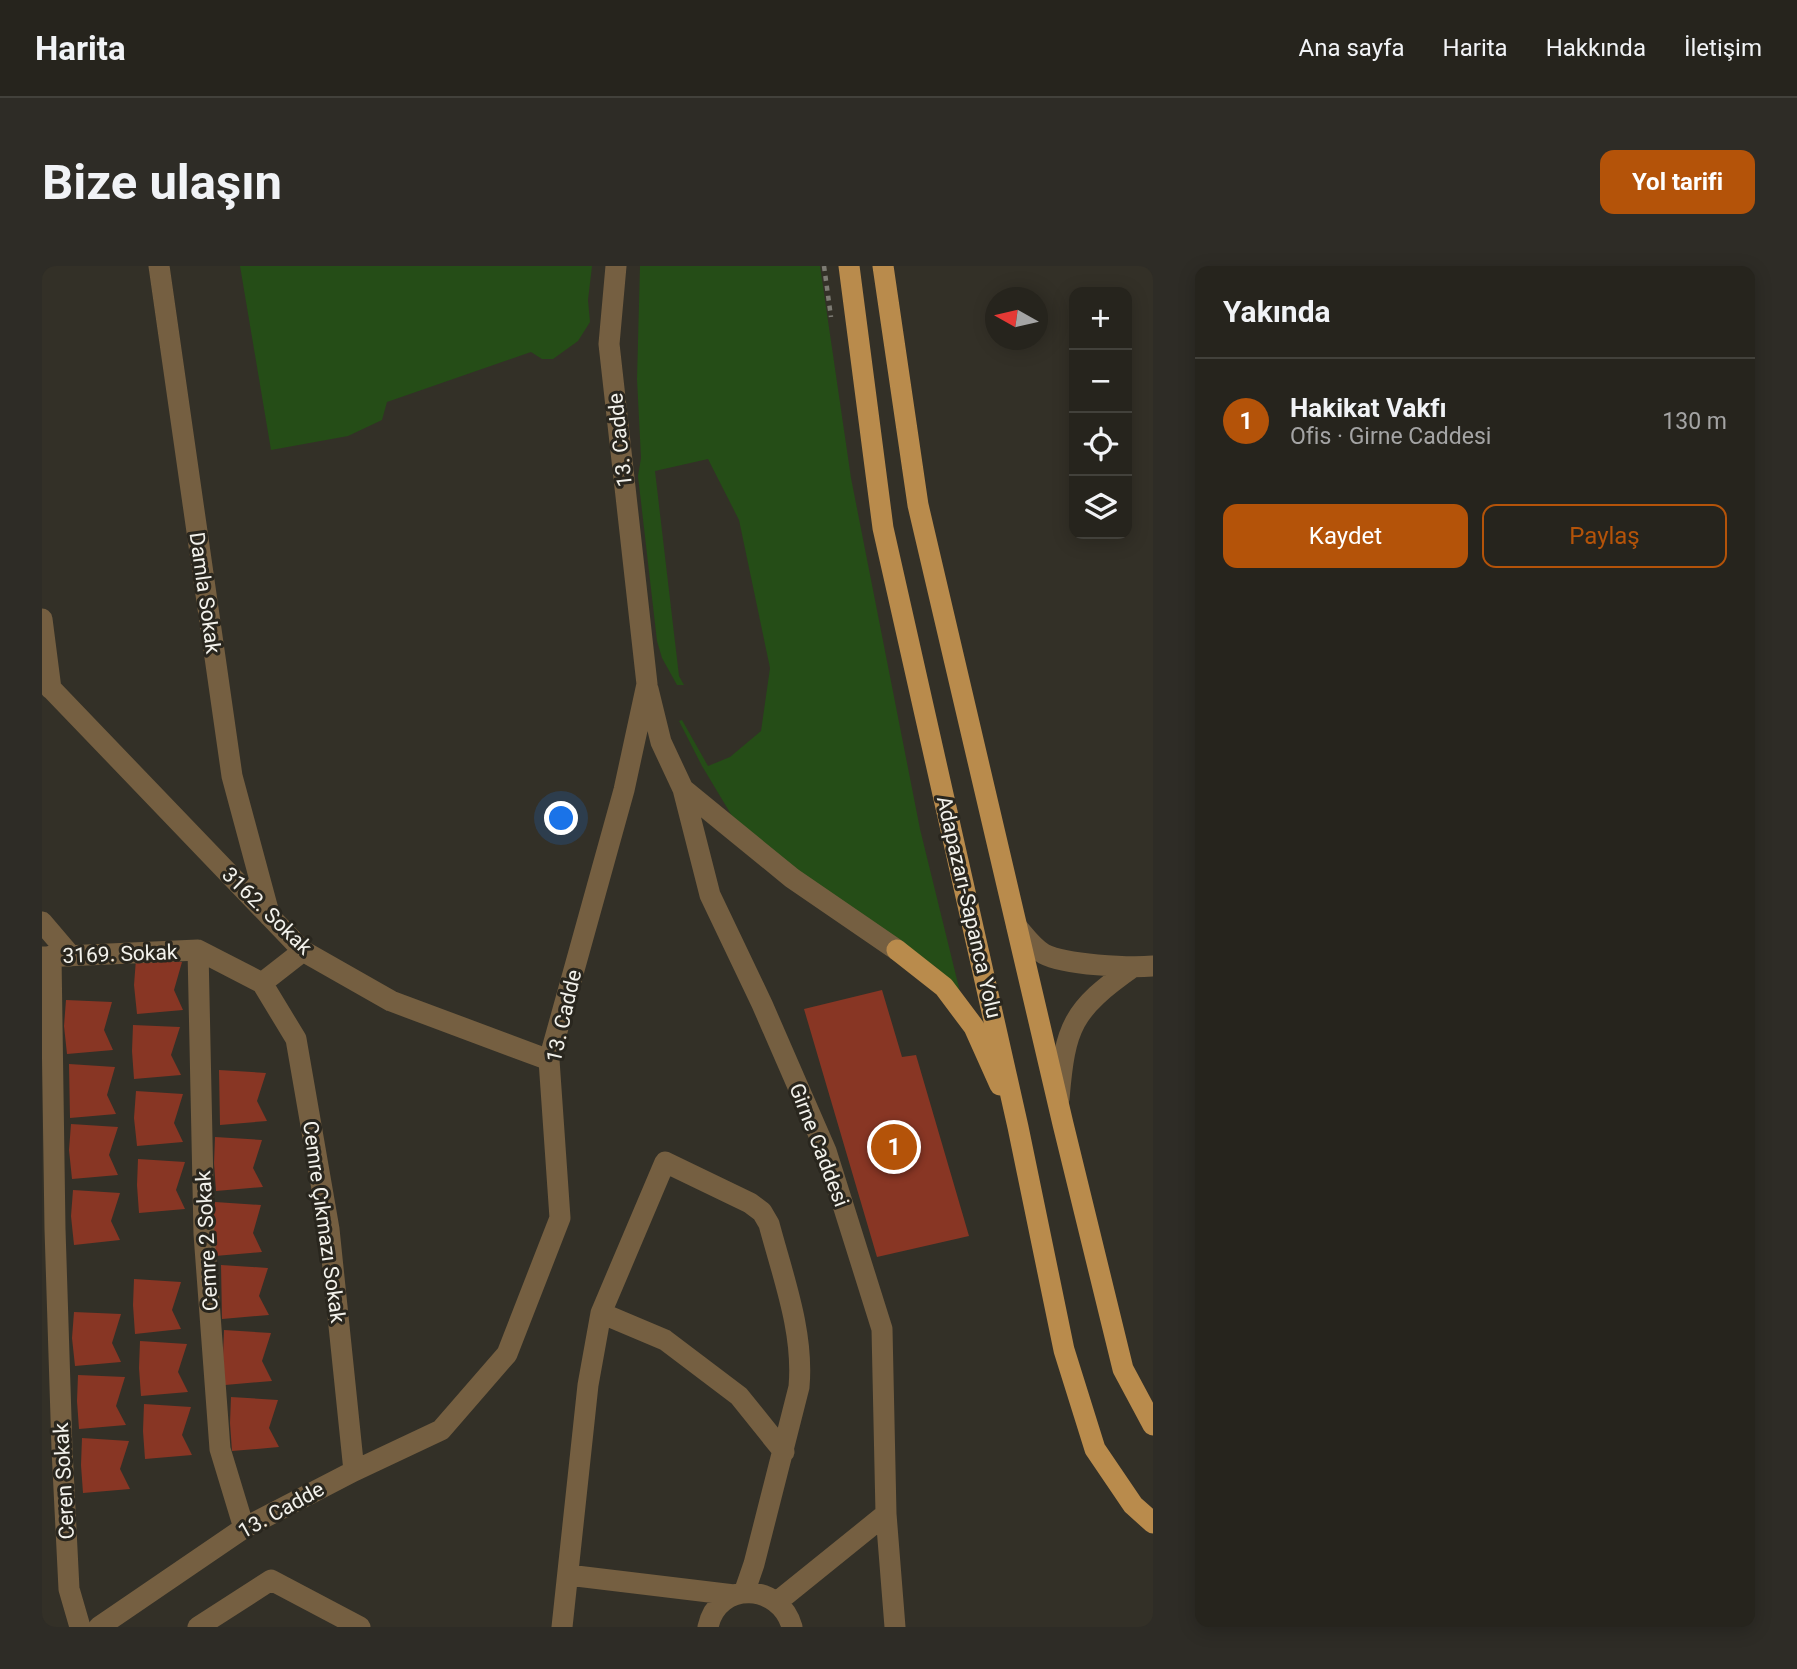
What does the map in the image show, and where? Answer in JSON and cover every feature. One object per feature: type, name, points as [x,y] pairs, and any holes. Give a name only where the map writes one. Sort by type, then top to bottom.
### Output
[{"type":"main road","name":"Adapazarı-Sapanca Yolu","points":[[849,266],[883,528],[1018,1127],[1064,1350],[1095,1450],[1133,1505],[1153,1523]]},
{"type":"main road","name":"Adapazarı-Sapanca Yolu","points":[[883,266],[918,505],[1058,1105],[1124,1369],[1153,1425]]},
{"type":"main road","points":[[897,950],[944,987],[974,1027],[1018,1127]]},
{"type":"street","name":"Damla Sokak","points":[[159,266],[232,776],[270,917]]},
{"type":"street","name":"13. Cadde","points":[[99,1627],[244,1528],[441,1430],[507,1354],[560,1218],[550,1060],[624,790],[647,684],[609,344],[616,266]]},
{"type":"street","points":[[42,619],[47,684]]},
{"type":"street","name":"3162. Sokak","points":[[47,684],[303,951],[391,1001],[550,1060]]},
{"type":"street","name":"Girne Caddesi","points":[[647,684],[661,742],[683,789],[710,895],[762,1004],[826,1152],[882,1329],[886,1514],[895,1627]]},
{"type":"street","points":[[683,789],[792,877],[897,950]]},
{"type":"street","points":[[42,922],[54,956]]},
{"type":"street","points":[[1017,927],[1045,954],[1078,962],[1143,967]]},
{"type":"street","points":[[198,950],[262,983],[303,951]]},
{"type":"street","name":"3169. Sokak","points":[[54,956],[198,950]]},
{"type":"street","name":"Cemre 2 Sokak","points":[[198,950],[204,1234],[220,1449],[244,1528]]},
{"type":"street","name":"Ceren Sokak","points":[[54,956],[55,1229],[62,1449],[69,1589],[79,1627]]},
{"type":"street","points":[[1058,1105],[1063,1056],[1073,1022],[1099,991],[1143,967]]},
{"type":"street","name":"Cemre Çıkmazı Sokak","points":[[262,983],[296,1039],[329,1229],[354,1471]]},
{"type":"street","points":[[562,1627],[589,1385],[601,1313],[665,1163],[750,1203],[762,1212],[769,1224],[799,1339],[799,1387],[754,1564],[739,1594],[715,1610],[708,1627]]},
{"type":"street","points":[[601,1313],[665,1340],[738,1396],[784,1452]]},
{"type":"street","points":[[777,1602],[886,1514]]},
{"type":"street","points":[[568,1575],[767,1596],[786,1611],[792,1627]]},
{"type":"street","points":[[198,1627],[271,1580],[360,1627]]},
{"type":"green space","points":[[240,266],[592,266],[588,300],[590,322],[578,341],[553,359],[542,359],[531,352],[387,402],[382,420],[348,436],[271,450]]},
{"type":"green space","points":[[640,266],[820,266],[851,478],[920,829],[962,1000],[936,967],[906,950],[787,863],[732,816],[679,721],[682,720],[708,766],[730,757],[761,731],[770,668],[739,520],[708,459],[655,471],[679,676],[684,685],[677,685],[662,658],[657,641],[638,476],[641,458],[637,379]]},
{"type":"building","points":[[136,959],[182,962],[174,990],[183,1010],[137,1014],[134,985]]},
{"type":"building","points":[[882,990],[902,1057],[916,1055],[969,1236],[877,1257],[804,1009]]},
{"type":"building","points":[[66,1000],[112,1002],[104,1030],[113,1050],[67,1054],[64,1026]]},
{"type":"building","points":[[133,1025],[180,1027],[171,1055],[181,1075],[134,1079]]},
{"type":"building","points":[[69,1064],[115,1067],[107,1095],[116,1114],[70,1118]]},
{"type":"building","points":[[219,1070],[266,1073],[257,1101],[267,1121],[220,1125]]},
{"type":"building","points":[[136,1091],[183,1094],[174,1123],[183,1142],[137,1146],[134,1118]]},
{"type":"building","points":[[71,1124],[118,1127],[109,1155],[118,1175],[72,1179],[69,1150]]},
{"type":"building","points":[[215,1137],[262,1140],[253,1168],[263,1187],[216,1191]]},
{"type":"building","points":[[138,1159],[185,1162],[176,1190],[185,1209],[139,1213]]},
{"type":"building","points":[[73,1190],[120,1193],[111,1221],[120,1240],[74,1245],[71,1216]]},
{"type":"building","points":[[215,1202],[261,1205],[253,1233],[262,1252],[215,1256]]},
{"type":"building","points":[[221,1265],[268,1268],[259,1296],[269,1315],[222,1319]]},
{"type":"building","points":[[134,1279],[181,1282],[172,1310],[181,1329],[135,1334]]},
{"type":"building","points":[[74,1312],[121,1314],[112,1343],[121,1362],[75,1366],[72,1338]]},
{"type":"building","points":[[224,1330],[271,1333],[262,1361],[272,1381],[225,1385]]},
{"type":"building","points":[[140,1341],[187,1344],[178,1372],[188,1392],[141,1396]]},
{"type":"building","points":[[78,1375],[125,1377],[116,1406],[126,1425],[79,1429]]},
{"type":"building","points":[[231,1397],[278,1400],[269,1428],[279,1447],[232,1451]]},
{"type":"building","points":[[144,1404],[191,1407],[182,1435],[192,1455],[145,1459]]},
{"type":"building","points":[[82,1438],[129,1441],[120,1469],[130,1489],[83,1493]]},
{"type":"place","name":"Hakikat Vakfı","points":[[894,1147]]}]
